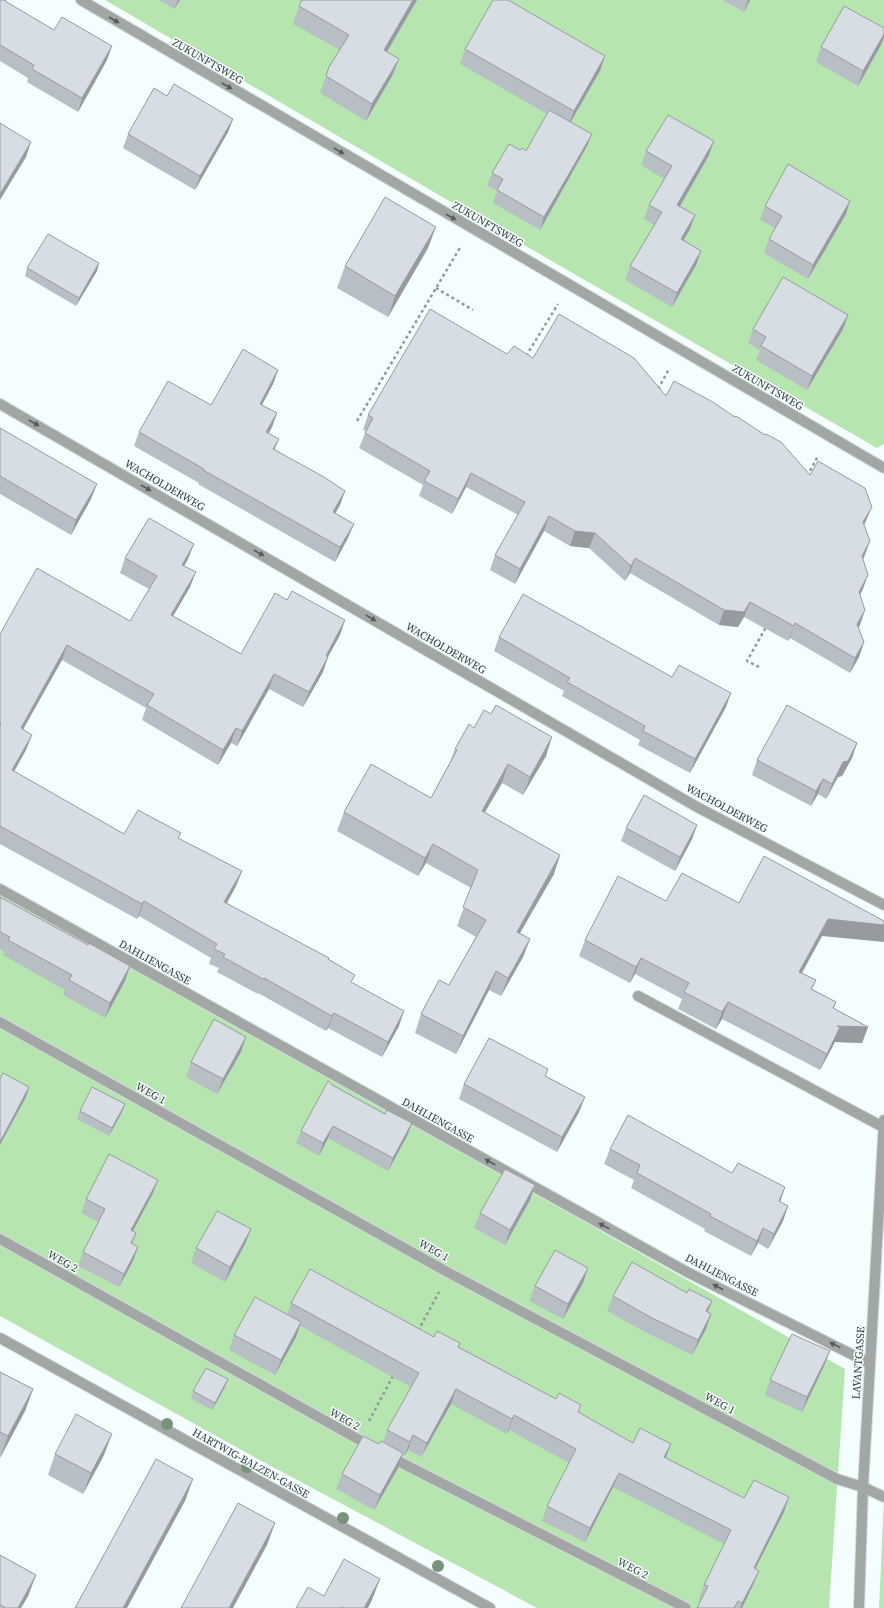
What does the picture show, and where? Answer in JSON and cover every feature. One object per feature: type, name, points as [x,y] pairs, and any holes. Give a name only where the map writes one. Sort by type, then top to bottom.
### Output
[{"type":"street","name":"ZUKUNFTSWEG","points":[[81,0],[884,468]]},
{"type":"street","name":"WACHOLDERWEG","points":[[0,404],[690,803],[884,905]]},
{"type":"street","name":"DAHLIENGASSE","points":[[0,889],[687,1272],[870,1363]]},
{"type":"street","points":[[638,996],[884,1124]]},
{"type":"street","name":"WEG 1","points":[[0,1022],[449,1273],[837,1479],[863,1487],[884,1498]]},
{"type":"street","name":"LAVANTGASSE","points":[[859,1608],[863,1487],[884,1124]]},
{"type":"street","name":"WEG 2","points":[[0,1239],[358,1440],[686,1608]]},
{"type":"street","name":"HARTWIG-BALZEN-GASSE","points":[[0,1338],[490,1608]]},
{"type":"path","points":[[357,421],[471,228]]},
{"type":"path","points":[[524,360],[568,285]]},
{"type":"path","points":[[436,288],[473,310]]},
{"type":"path","points":[[657,390],[680,350]]},
{"type":"path","points":[[803,482],[829,436]]},
{"type":"path","points":[[759,667],[747,661],[768,622]]},
{"type":"path","points":[[415,1336],[449,1273]]},
{"type":"path","points":[[358,1440],[396,1370]]},
{"type":"green space","points":[[105,0],[884,0],[884,444],[877,448],[562,267]]},
{"type":"green space","points":[[0,892],[845,1369],[829,1608],[537,1608],[256,1458],[0,1316]]},
{"type":"green space","points":[[884,1499],[884,1608],[879,1608]]},
{"type":"building","points":[[0,0],[6,0],[5,1],[54,30],[62,17],[112,46],[82,98],[32,69],[34,65],[0,45]]},
{"type":"building","points":[[302,0],[413,0],[384,50],[399,59],[372,104],[326,76],[329,67],[349,35],[299,6]]},
{"type":"building","points":[[493,0],[508,0],[605,56],[574,111],[465,49]]},
{"type":"building","points":[[844,6],[884,28],[884,34],[863,71],[821,47]]},
{"type":"building","points":[[174,84],[233,119],[200,176],[128,134],[154,88],[167,96]]},
{"type":"building","points":[[549,110],[592,134],[544,217],[497,190],[503,179],[492,173],[509,144],[520,150],[522,148],[526,151]]},
{"type":"building","points":[[668,115],[714,141],[677,205],[695,215],[681,239],[701,251],[677,293],[630,266],[662,212],[649,205],[672,166],[646,151]]},
{"type":"building","points":[[0,123],[31,142],[0,194]]},
{"type":"building","points":[[788,164],[850,201],[813,265],[769,239],[782,216],[765,206]]},
{"type":"building","points":[[385,197],[436,227],[395,296],[345,266]]},
{"type":"building","points":[[48,234],[99,263],[79,298],[27,268]]},
{"type":"building","points":[[783,277],[848,315],[812,376],[761,346],[766,337],[753,329]]},
{"type":"building","points":[[430,309],[507,354],[514,346],[533,358],[559,314],[634,358],[666,396],[674,381],[711,401],[765,435],[766,434],[781,442],[810,475],[818,461],[865,488],[872,507],[863,522],[870,541],[862,556],[868,575],[859,592],[865,610],[857,624],[864,642],[855,658],[795,623],[794,626],[750,602],[744,612],[724,610],[635,558],[631,566],[595,533],[575,531],[549,516],[520,569],[495,555],[525,502],[471,473],[458,499],[424,481],[430,471],[365,433],[373,418],[368,415]]},
{"type":"building","points":[[243,349],[278,370],[260,404],[277,413],[266,432],[279,439],[273,449],[324,477],[345,491],[333,512],[354,524],[340,547],[203,470],[204,469],[139,432],[168,381],[211,405]]},
{"type":"building","points":[[0,428],[97,484],[76,520],[0,476]]},
{"type":"building","points":[[149,518],[194,544],[182,565],[196,572],[171,615],[241,654],[275,593],[287,600],[292,591],[345,620],[326,656],[328,657],[309,692],[274,674],[242,731],[236,728],[223,750],[147,705],[154,694],[67,645],[21,728],[32,735],[12,770],[124,834],[138,810],[181,833],[178,838],[242,871],[224,902],[329,958],[328,959],[355,975],[351,982],[404,1011],[388,1042],[334,1013],[332,1016],[223,957],[225,954],[214,949],[217,944],[144,901],[142,904],[0,826],[0,634],[37,568],[130,621],[157,576],[125,558]]},
{"type":"building","points":[[523,594],[672,677],[679,665],[731,693],[695,759],[643,731],[645,726],[567,682],[570,678],[499,637]]},
{"type":"building","points":[[496,705],[552,737],[530,777],[508,764],[482,811],[560,855],[517,932],[530,939],[508,978],[496,971],[463,1036],[421,1014],[439,980],[449,985],[486,920],[463,907],[478,870],[433,844],[425,858],[344,812],[371,764],[431,798],[457,750],[455,749],[469,724],[474,728],[484,710],[491,714]]},
{"type":"building","points":[[787,705],[857,743],[848,761],[843,762],[832,784],[823,779],[816,791],[757,760]]},
{"type":"building","points":[[644,795],[697,825],[680,857],[626,828]]},
{"type":"building","points":[[764,856],[884,921],[884,925],[828,919],[799,972],[816,980],[811,989],[836,1002],[833,1008],[868,1027],[837,1026],[840,1027],[827,1054],[728,1002],[722,1012],[684,992],[689,983],[641,958],[636,967],[585,940],[618,876],[666,901],[682,873],[739,903]]},
{"type":"building","points":[[0,897],[130,966],[110,1003],[69,980],[72,975],[8,940],[10,937],[0,932]]},
{"type":"building","points":[[214,1019],[246,1037],[223,1079],[191,1062]]},
{"type":"building","points":[[489,1038],[548,1069],[545,1076],[585,1097],[562,1137],[464,1084]]},
{"type":"building","points":[[3,1073],[29,1087],[0,1142],[0,1079]]},
{"type":"building","points":[[328,1081],[332,1085],[385,1114],[387,1110],[412,1123],[393,1158],[333,1126],[323,1143],[301,1131]]},
{"type":"building","points":[[92,1087],[125,1104],[112,1128],[80,1111]]},
{"type":"building","points":[[628,1115],[732,1173],[738,1163],[785,1187],[779,1201],[788,1206],[774,1234],[763,1228],[757,1241],[710,1216],[711,1214],[637,1173],[640,1165],[610,1149]]},
{"type":"building","points":[[109,1154],[158,1180],[131,1230],[136,1233],[131,1243],[138,1247],[124,1274],[83,1252],[105,1209],[86,1199]]},
{"type":"building","points":[[505,1169],[535,1185],[510,1230],[480,1213]]},
{"type":"building","points":[[217,1211],[251,1229],[230,1267],[196,1248]]},
{"type":"building","points":[[555,1250],[588,1268],[568,1304],[535,1286]]},
{"type":"building","points":[[632,1262],[687,1293],[689,1289],[712,1301],[706,1311],[711,1314],[698,1340],[652,1318],[613,1296]]},
{"type":"building","points":[[310,1269],[434,1337],[437,1331],[460,1343],[458,1347],[556,1399],[559,1393],[581,1405],[578,1412],[633,1443],[640,1428],[671,1444],[664,1457],[744,1498],[754,1480],[789,1497],[754,1568],[759,1571],[742,1603],[738,1601],[734,1608],[697,1608],[708,1586],[704,1585],[731,1530],[619,1473],[590,1528],[547,1506],[576,1449],[514,1415],[512,1419],[456,1389],[427,1443],[413,1435],[410,1442],[387,1430],[419,1373],[291,1303]]},
{"type":"building","points":[[255,1297],[301,1322],[281,1360],[234,1335]]},
{"type":"building","points":[[792,1334],[830,1351],[807,1397],[770,1380]]},
{"type":"building","points":[[206,1368],[228,1379],[215,1403],[193,1391]]},
{"type":"building","points":[[0,1372],[33,1389],[8,1436],[0,1432]]},
{"type":"building","points":[[76,1414],[112,1434],[91,1473],[55,1454]]},
{"type":"building","points":[[363,1436],[379,1444],[381,1441],[403,1453],[380,1495],[342,1474]]},
{"type":"building","points":[[156,1459],[193,1479],[123,1608],[75,1608]]},
{"type":"building","points":[[238,1503],[275,1523],[229,1608],[181,1608]]},
{"type":"building","points":[[0,1555],[36,1575],[18,1608],[6,1608],[0,1605]]},
{"type":"building","points":[[344,1559],[380,1579],[364,1608],[296,1608],[308,1587],[324,1596]]}]
